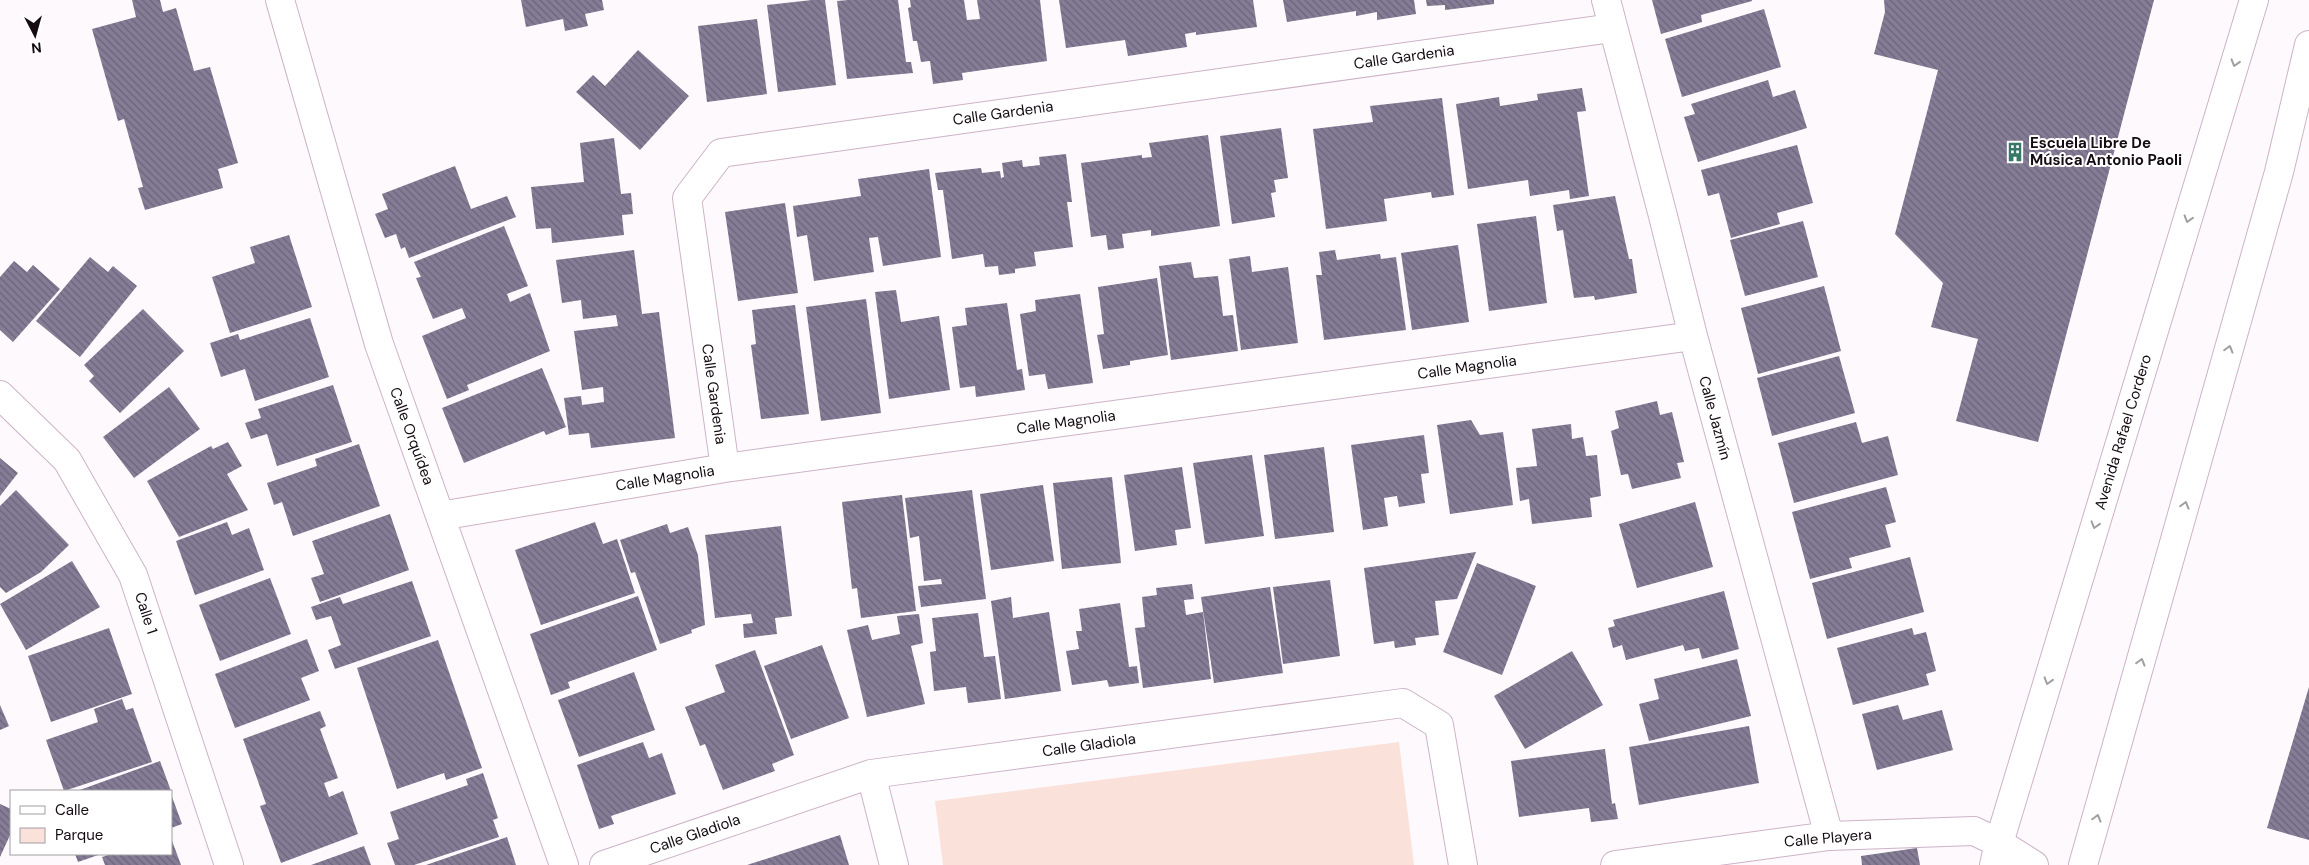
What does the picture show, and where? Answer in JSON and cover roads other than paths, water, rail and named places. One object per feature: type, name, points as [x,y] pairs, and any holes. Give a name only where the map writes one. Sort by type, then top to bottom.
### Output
[{"type":"street","name":"Calle Orquídea","points":[[280,0],[379,344],[564,865]]},
{"type":"street","name":"Calle Jazmín","points":[[1606,0],[1693,336],[1829,836]]},
{"type":"street","name":"Avenida Rafael Cordero","points":[[1997,854],[2249,7]]},
{"type":"street","name":"Calle Gardenia","points":[[725,468],[686,198],[721,153],[1612,28]]},
{"type":"street","points":[[2083,865],[2279,172],[2309,46]]},
{"type":"street","points":[[2279,172],[2309,100]]},
{"type":"street","name":"Calle Magnolia","points":[[440,516],[725,468],[1693,336]]},
{"type":"street","name":"Calle 1","points":[[0,394],[67,460],[133,575],[229,865]]},
{"type":"street","name":"Calle Gladiola","points":[[604,865],[871,774],[1403,703],[1439,725],[1463,865]]},
{"type":"street","points":[[871,774],[894,865]]},
{"type":"street","name":"Calle Playera","points":[[1615,865],[1829,836],[1974,831],[1997,854],[2034,865]]},
{"type":"place","name":"Escuela Libre De Música Antonio Paoli","points":[[2015,152]]}]
